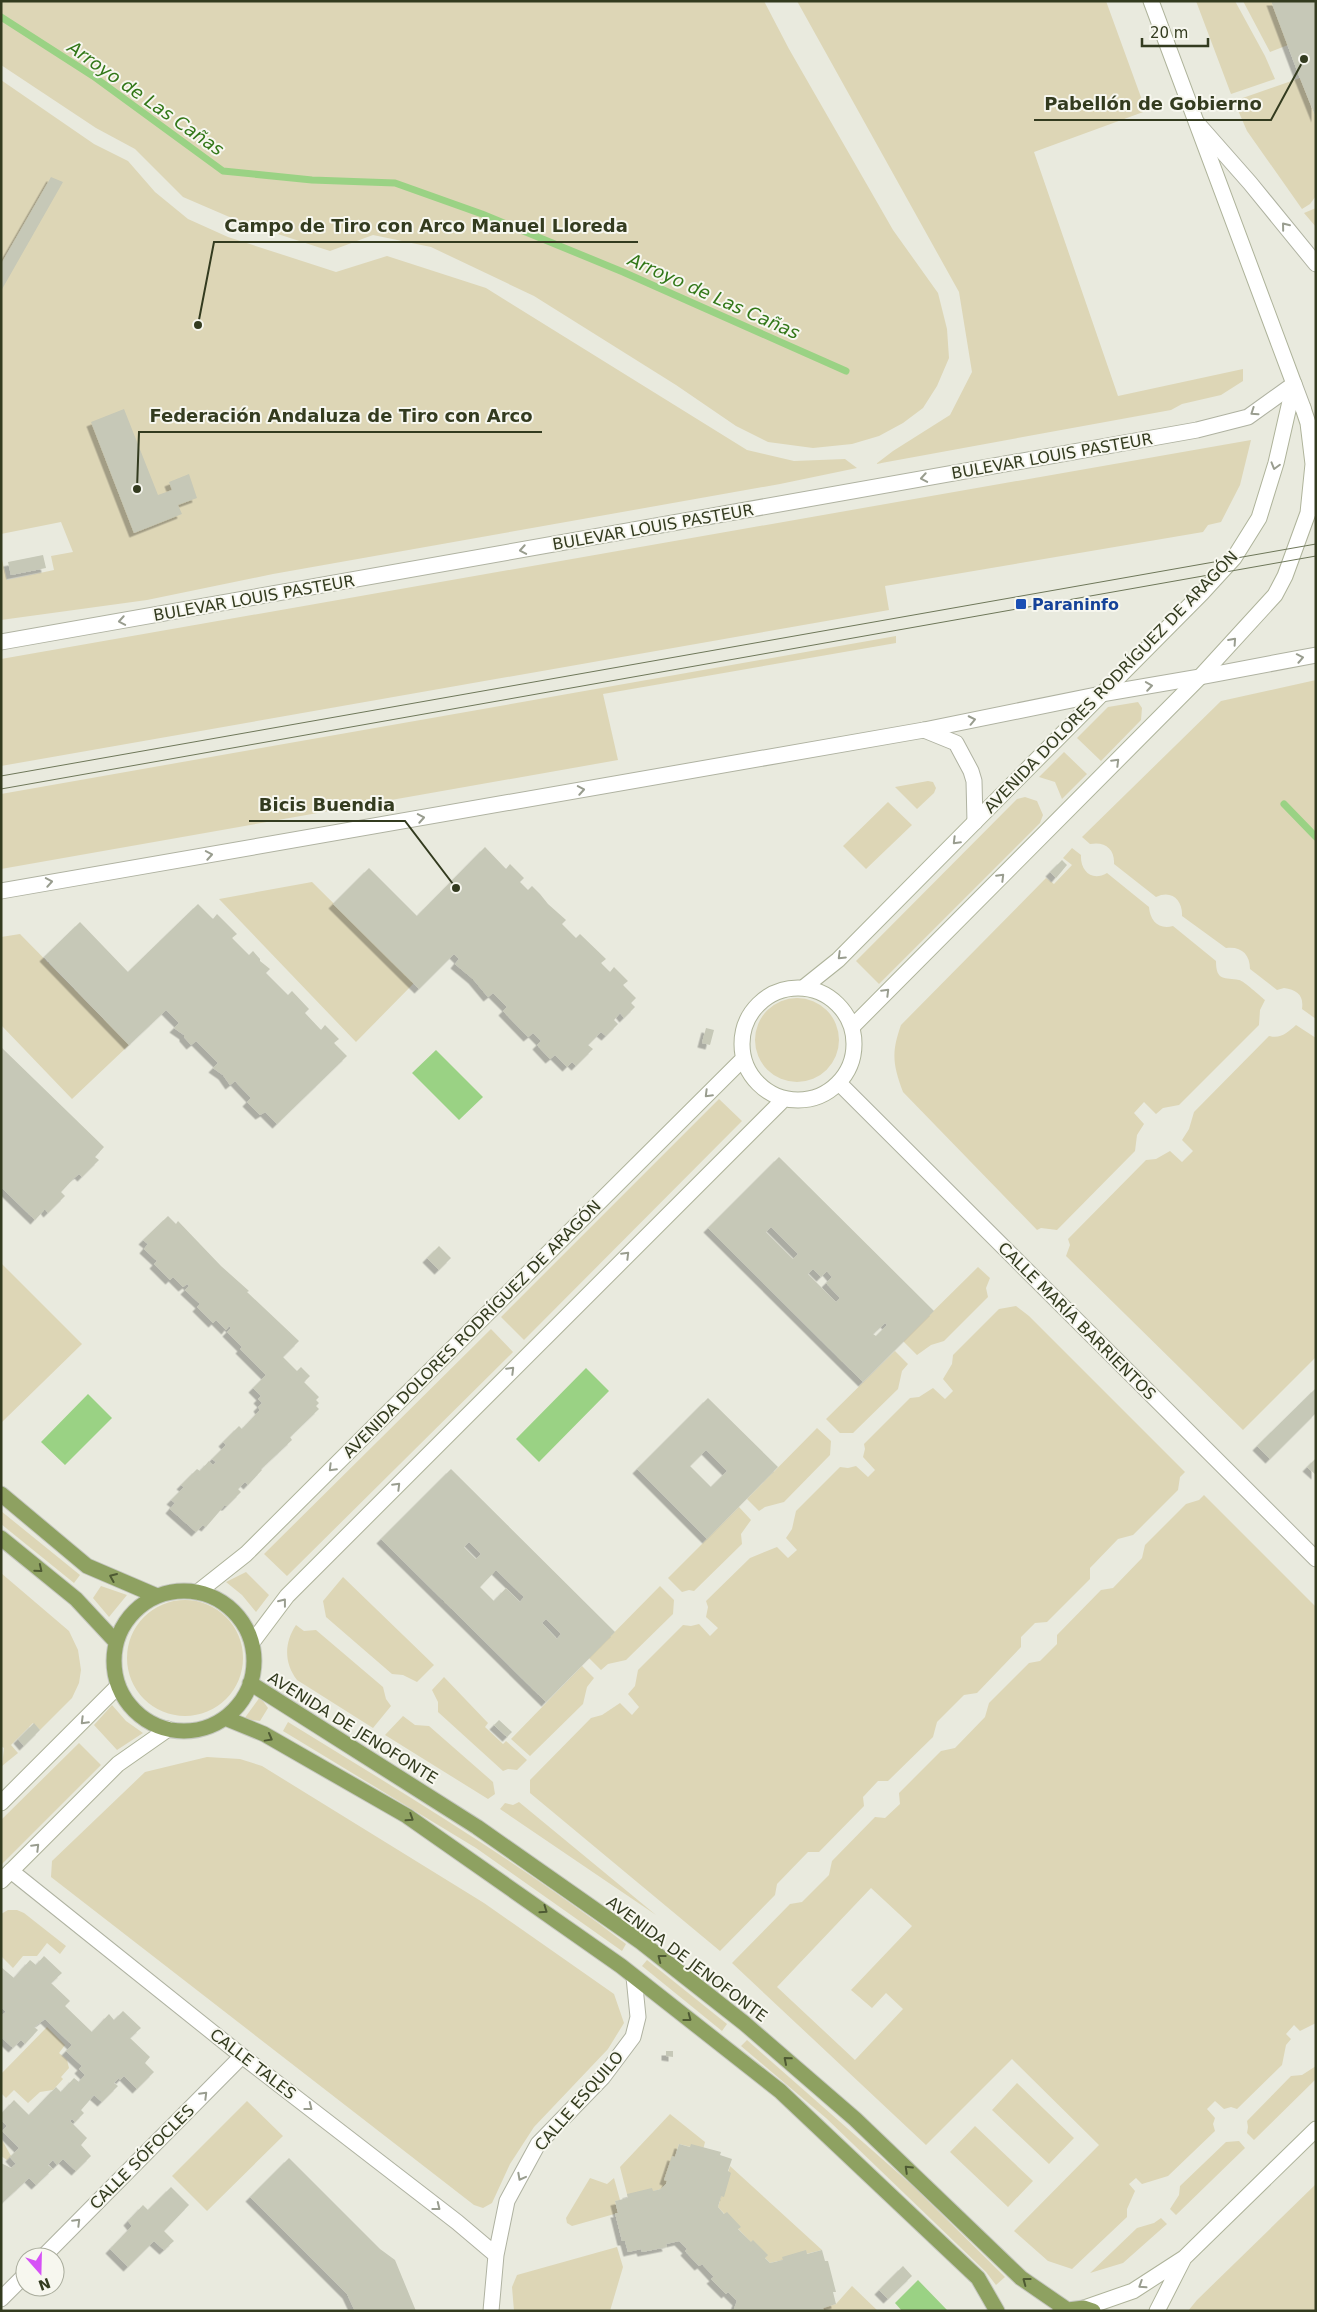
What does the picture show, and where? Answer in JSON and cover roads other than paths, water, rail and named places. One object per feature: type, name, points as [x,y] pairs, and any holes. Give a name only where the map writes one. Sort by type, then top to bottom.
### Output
[{"type":"main road","points":[[1,1494],[87,1566],[157,1596]]},
{"type":"main road","points":[[1,1538],[76,1599],[116,1642]]},
{"type":"main road","points":[[169,1592],[198,1592],[220,1601],[240,1618],[254,1640],[256,1662],[250,1683],[241,1702],[225,1718],[198,1730],[168,1729],[153,1724],[132,1708],[118,1686],[114,1668],[116,1642],[131,1615],[157,1596],[169,1592]]},
{"type":"main road","name":"AVENIDA DE JENOFONTE","points":[[250,1683],[477,1827],[641,1942],[744,2023],[855,2118],[1021,2278],[1063,2310]]},
{"type":"main road","points":[[225,1718],[264,1734],[407,1816],[569,1927],[780,2091],[978,2278],[997,2311]]},
{"type":"main road","points":[[1063,2310],[1088,2310]]},
{"type":"street","points":[[852,1026],[1200,677],[1275,595],[1285,576],[1308,513],[1313,464],[1308,423],[1151,1]]},
{"type":"street","points":[[1198,124],[1250,183],[1316,264]]},
{"type":"street","name":"BULEVAR LOUIS PASTEUR","points":[[1,642],[1197,430],[1248,416],[1294,384]]},
{"type":"street","name":"AVENIDA DOLORES RODRÍGUEZ DE ARAGÓN","points":[[803,988],[838,960],[1234,558],[1259,518],[1276,463],[1294,384]]},
{"type":"street","points":[[1,891],[924,730],[1101,694],[1316,655]]},
{"type":"street","points":[[924,730],[956,743],[971,771],[974,781],[975,822]]},
{"type":"street","points":[[803,988],[823,994],[843,1009],[852,1026],[854,1048],[849,1069],[839,1083],[817,1097],[803,1100],[784,1099],[775,1096],[756,1082],[742,1060],[742,1041],[746,1022],[760,1003],[778,991],[803,988]]},
{"type":"street","name":"AVENIDA DOLORES RODRÍGUEZ DE ARAGÓN","points":[[198,1592],[246,1554],[742,1060]]},
{"type":"street","name":"CALLE MARÍA BARRIENTOS","points":[[839,1083],[1316,1559]]},
{"type":"street","points":[[254,1640],[287,1596],[784,1099]]},
{"type":"street","points":[[1,1803],[118,1686]]},
{"type":"street","points":[[6,1876],[118,1764],[168,1729]]},
{"type":"street","name":"CALLE TALES","points":[[6,1876],[457,2222],[496,2255]]},
{"type":"street","name":"CALLE ESQUILO","points":[[491,2311],[496,2255],[507,2201],[538,2144],[603,2077],[633,2037],[638,2017],[634,1977]]},
{"type":"street","name":"CALLE SÓFOCLES","points":[[53,2247],[242,2056]]},
{"type":"street","points":[[1088,2310],[1133,2291],[1184,2258],[1316,2129]]},
{"type":"street","points":[[1157,2311],[1184,2258]]},
{"type":"street","points":[[1,2299],[15,2285]]},
{"type":"waterway","name":"Arroyo de Las Cañas","points":[[1,17],[93,76],[223,171],[312,180],[395,183],[482,214],[623,272],[846,371]]},
{"type":"waterway","name":"Arroyo de Las Cañas","points":[[1284,804],[1316,837]]},
{"type":"tram line","points":[[1,776],[1316,544]]},
{"type":"tram line","points":[[1,789],[1316,556]]},
{"type":"place","name":"Pabellón de Gobierno","points":[[1304,59]]},
{"type":"place","name":"Campo de Tiro con Arco Manuel Lloreda","points":[[198,325]]},
{"type":"place","name":"Federación Andaluza de Tiro con Arco","points":[[137,489]]},
{"type":"place","name":"Paraninfo","points":[[1021,604]]},
{"type":"place","name":"Bicis Buendia","points":[[456,888]]}]
